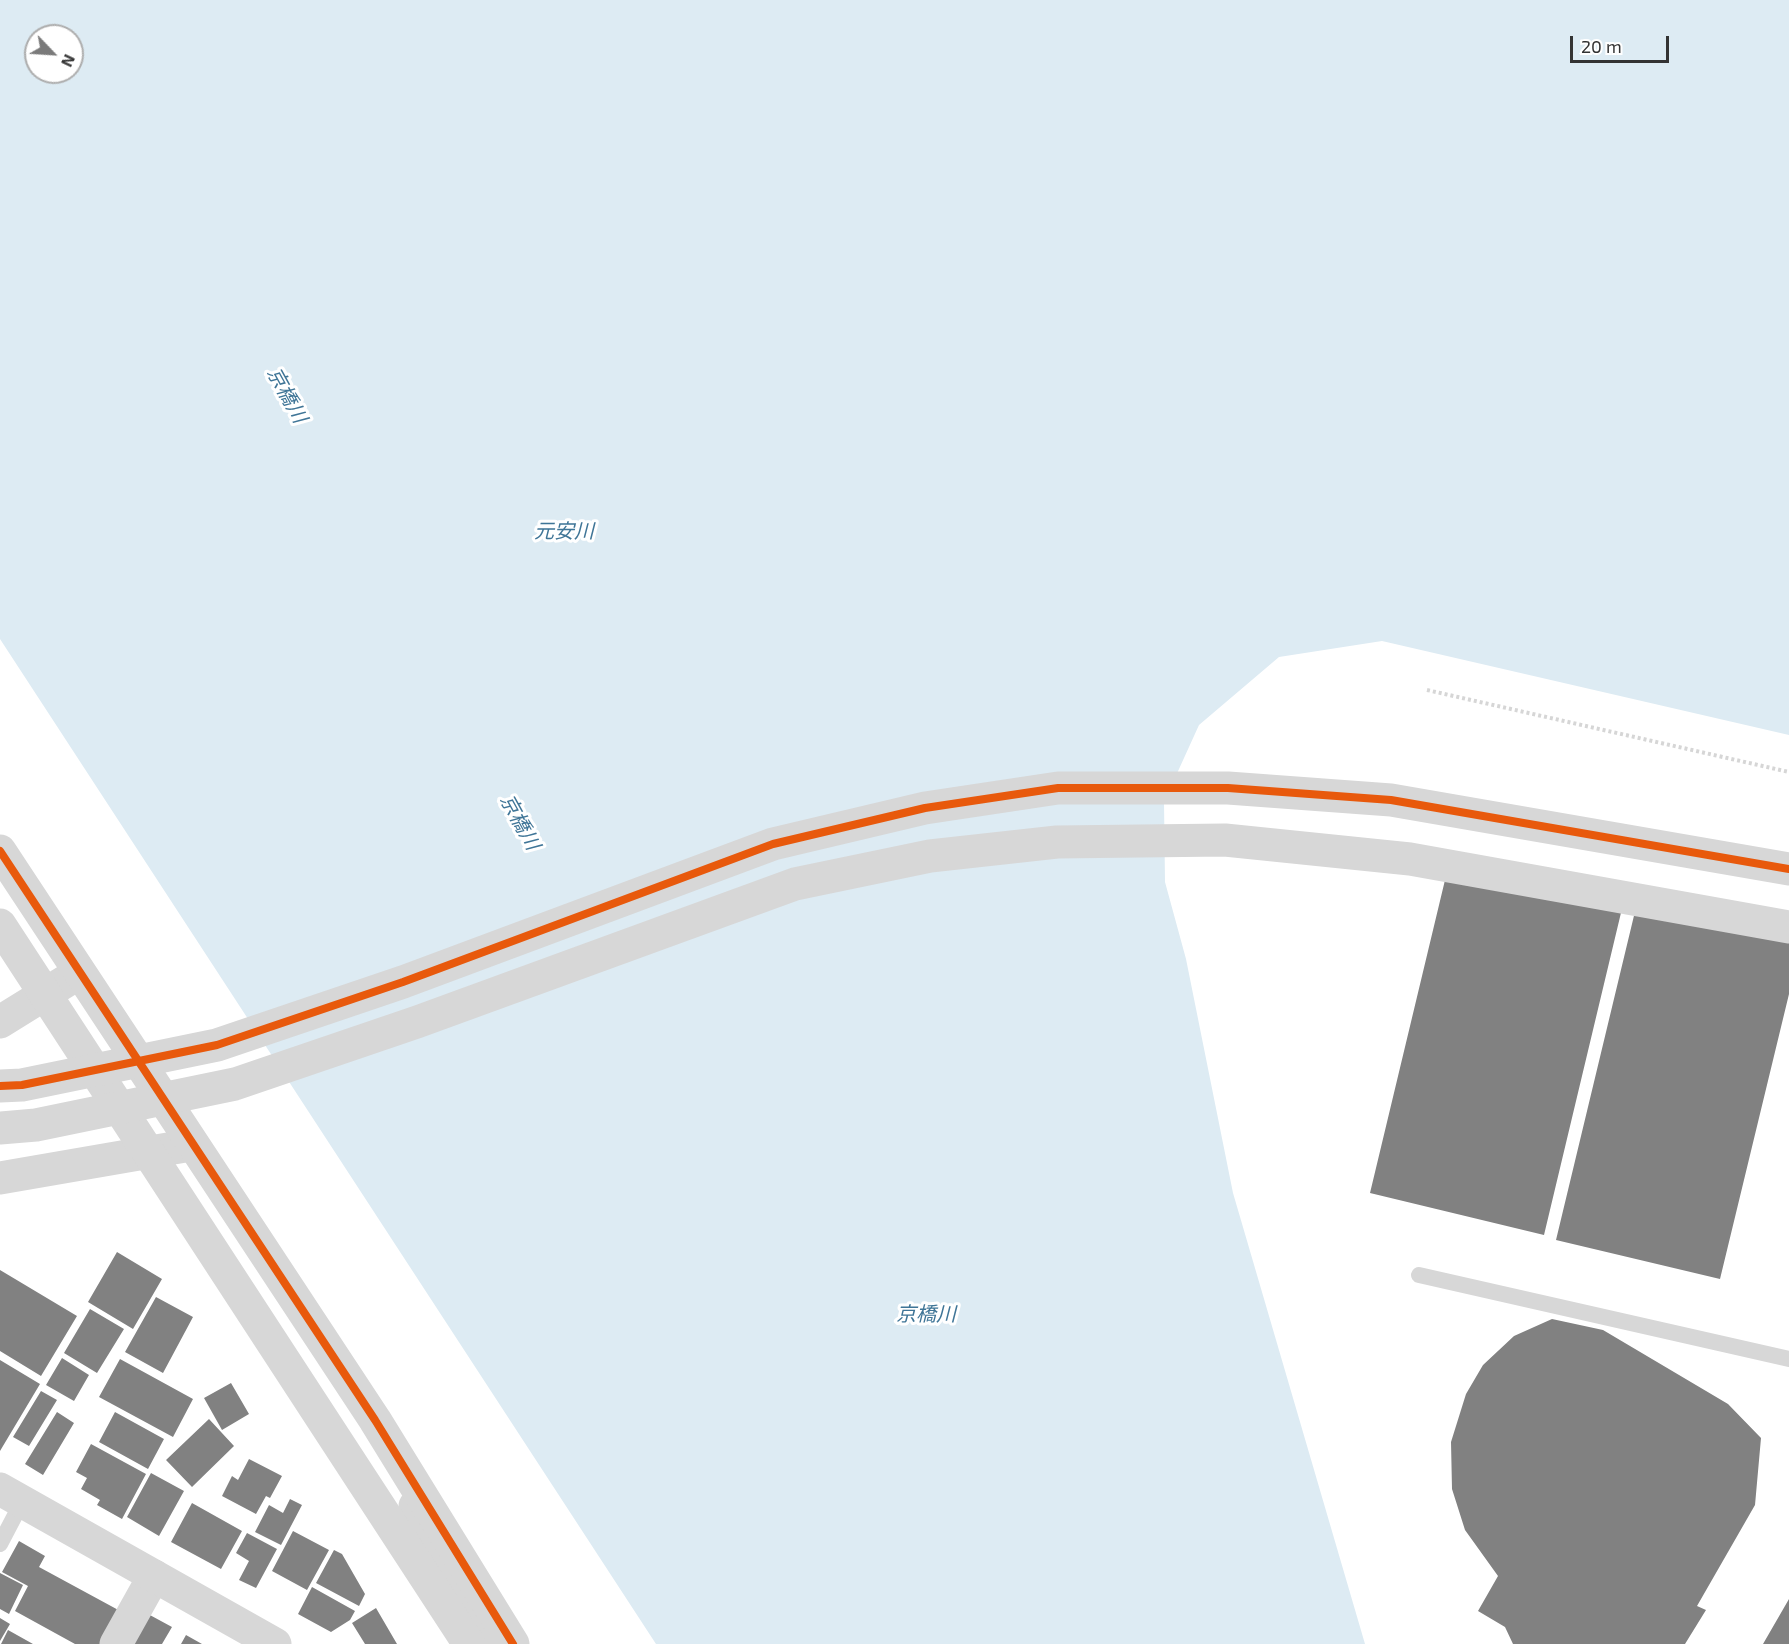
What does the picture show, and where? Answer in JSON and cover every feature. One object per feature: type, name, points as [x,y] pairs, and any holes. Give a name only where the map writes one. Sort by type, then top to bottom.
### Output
[{"type":"street","points":[[0,1086],[22,1085],[217,1045],[403,982],[773,844],[926,808],[1058,788],[1228,788],[1391,801],[1789,869]]},
{"type":"street","points":[[0,1128],[36,1125],[235,1084],[417,1022],[795,884],[930,856],[1057,842],[1226,840],[1410,859],[1789,927]]},
{"type":"street","points":[[0,852],[191,1145],[375,1420],[513,1644]]},
{"type":"street","points":[[0,925],[465,1638]]},
{"type":"street","points":[[0,1022],[78,973]]},
{"type":"street","points":[[0,1178],[191,1145]]},
{"type":"street","points":[[375,1420],[439,1558],[495,1644]]},
{"type":"street","points":[[11,1495],[275,1644]]},
{"type":"street","points":[[116,1644],[154,1576]]},
{"type":"lane","points":[[1419,1275],[1789,1359]]},
{"type":"lane","points":[[0,1544],[11,1495]]},
{"type":"path","points":[[1427,690],[1789,772]]},
{"type":"water","name":"元安川","points":[[0,0],[1789,0],[1789,735],[1382,641],[1279,657],[1199,725],[1164,802],[1165,882],[1186,959],[1233,1193],[1365,1644],[656,1644],[0,639]]},
{"type":"building","points":[[1451,855],[1625,896],[1544,1235],[1370,1193]]},
{"type":"building","points":[[1638,899],[1789,935],[1789,994],[1720,1279],[1556,1240]]},
{"type":"building","points":[[117,1252],[162,1279],[133,1329],[88,1302]]},
{"type":"building","points":[[0,1270],[77,1316],[41,1376],[0,1351]]},
{"type":"building","points":[[156,1297],[193,1317],[163,1373],[125,1352]]},
{"type":"building","points":[[90,1309],[124,1329],[97,1373],[64,1353]]},
{"type":"building","points":[[1552,1319],[1603,1330],[1728,1404],[1761,1438],[1755,1505],[1697,1606],[1706,1610],[1685,1644],[1513,1644],[1505,1627],[1478,1611],[1498,1576],[1465,1530],[1452,1489],[1451,1442],[1466,1394],[1483,1365],[1514,1336]]},
{"type":"building","points":[[62,1358],[89,1375],[74,1401],[46,1385]]},
{"type":"building","points":[[120,1359],[193,1399],[173,1437],[99,1397]]},
{"type":"building","points":[[0,1360],[40,1384],[0,1451]]},
{"type":"building","points":[[231,1383],[249,1414],[222,1430],[204,1398]]},
{"type":"building","points":[[41,1391],[57,1400],[29,1446],[13,1437]]},
{"type":"building","points":[[57,1412],[74,1423],[43,1475],[25,1464]]},
{"type":"building","points":[[115,1412],[164,1439],[148,1469],[99,1442]]},
{"type":"building","points":[[209,1419],[234,1446],[192,1487],[166,1460]]},
{"type":"building","points":[[91,1444],[146,1474],[122,1519],[97,1505],[100,1500],[81,1489],[87,1478],[76,1472]]},
{"type":"building","points":[[249,1459],[282,1476],[270,1498],[266,1496],[256,1514],[222,1496],[232,1476],[238,1480]]},
{"type":"building","points":[[151,1473],[184,1491],[159,1536],[127,1517]]},
{"type":"building","points":[[290,1499],[302,1505],[281,1545],[255,1532],[269,1505],[283,1513]]},
{"type":"building","points":[[192,1503],[242,1531],[221,1569],[171,1542]]},
{"type":"building","points":[[293,1531],[329,1550],[307,1590],[272,1571]]},
{"type":"building","points":[[247,1533],[277,1549],[256,1588],[239,1580],[249,1561],[236,1553]]},
{"type":"building","points":[[19,1541],[45,1556],[39,1567],[122,1612],[104,1644],[75,1644],[15,1611],[28,1586],[2,1572]]},
{"type":"building","points":[[334,1550],[342,1554],[365,1594],[359,1606],[316,1583]]},
{"type":"building","points":[[0,1573],[23,1585],[9,1614],[0,1609]]},
{"type":"building","points":[[312,1587],[355,1611],[350,1620],[331,1632],[298,1614]]},
{"type":"building","points":[[1789,1599],[1789,1644],[1763,1644]]},
{"type":"building","points":[[376,1608],[397,1644],[365,1644],[352,1623]]},
{"type":"building","points":[[148,1614],[172,1627],[162,1644],[131,1644]]},
{"type":"building","points":[[0,1618],[10,1624],[0,1641]]},
{"type":"building","points":[[8,1630],[33,1644],[1,1644]]},
{"type":"building","points":[[186,1635],[202,1644],[181,1644]]},
{"type":"cycle path","points":[[0,1086],[22,1085],[217,1045],[403,982],[773,844],[925,808],[1058,788],[1228,788],[1391,800],[1789,869]]},
{"type":"cycle path","points":[[0,851],[375,1420],[513,1644]]},
{"type":"water label","name":"京橋川","points":[[287,395]]},
{"type":"water label","name":"京橋川","points":[[520,822]]},
{"type":"water label","name":"京橋川","points":[[926,1314]]}]
